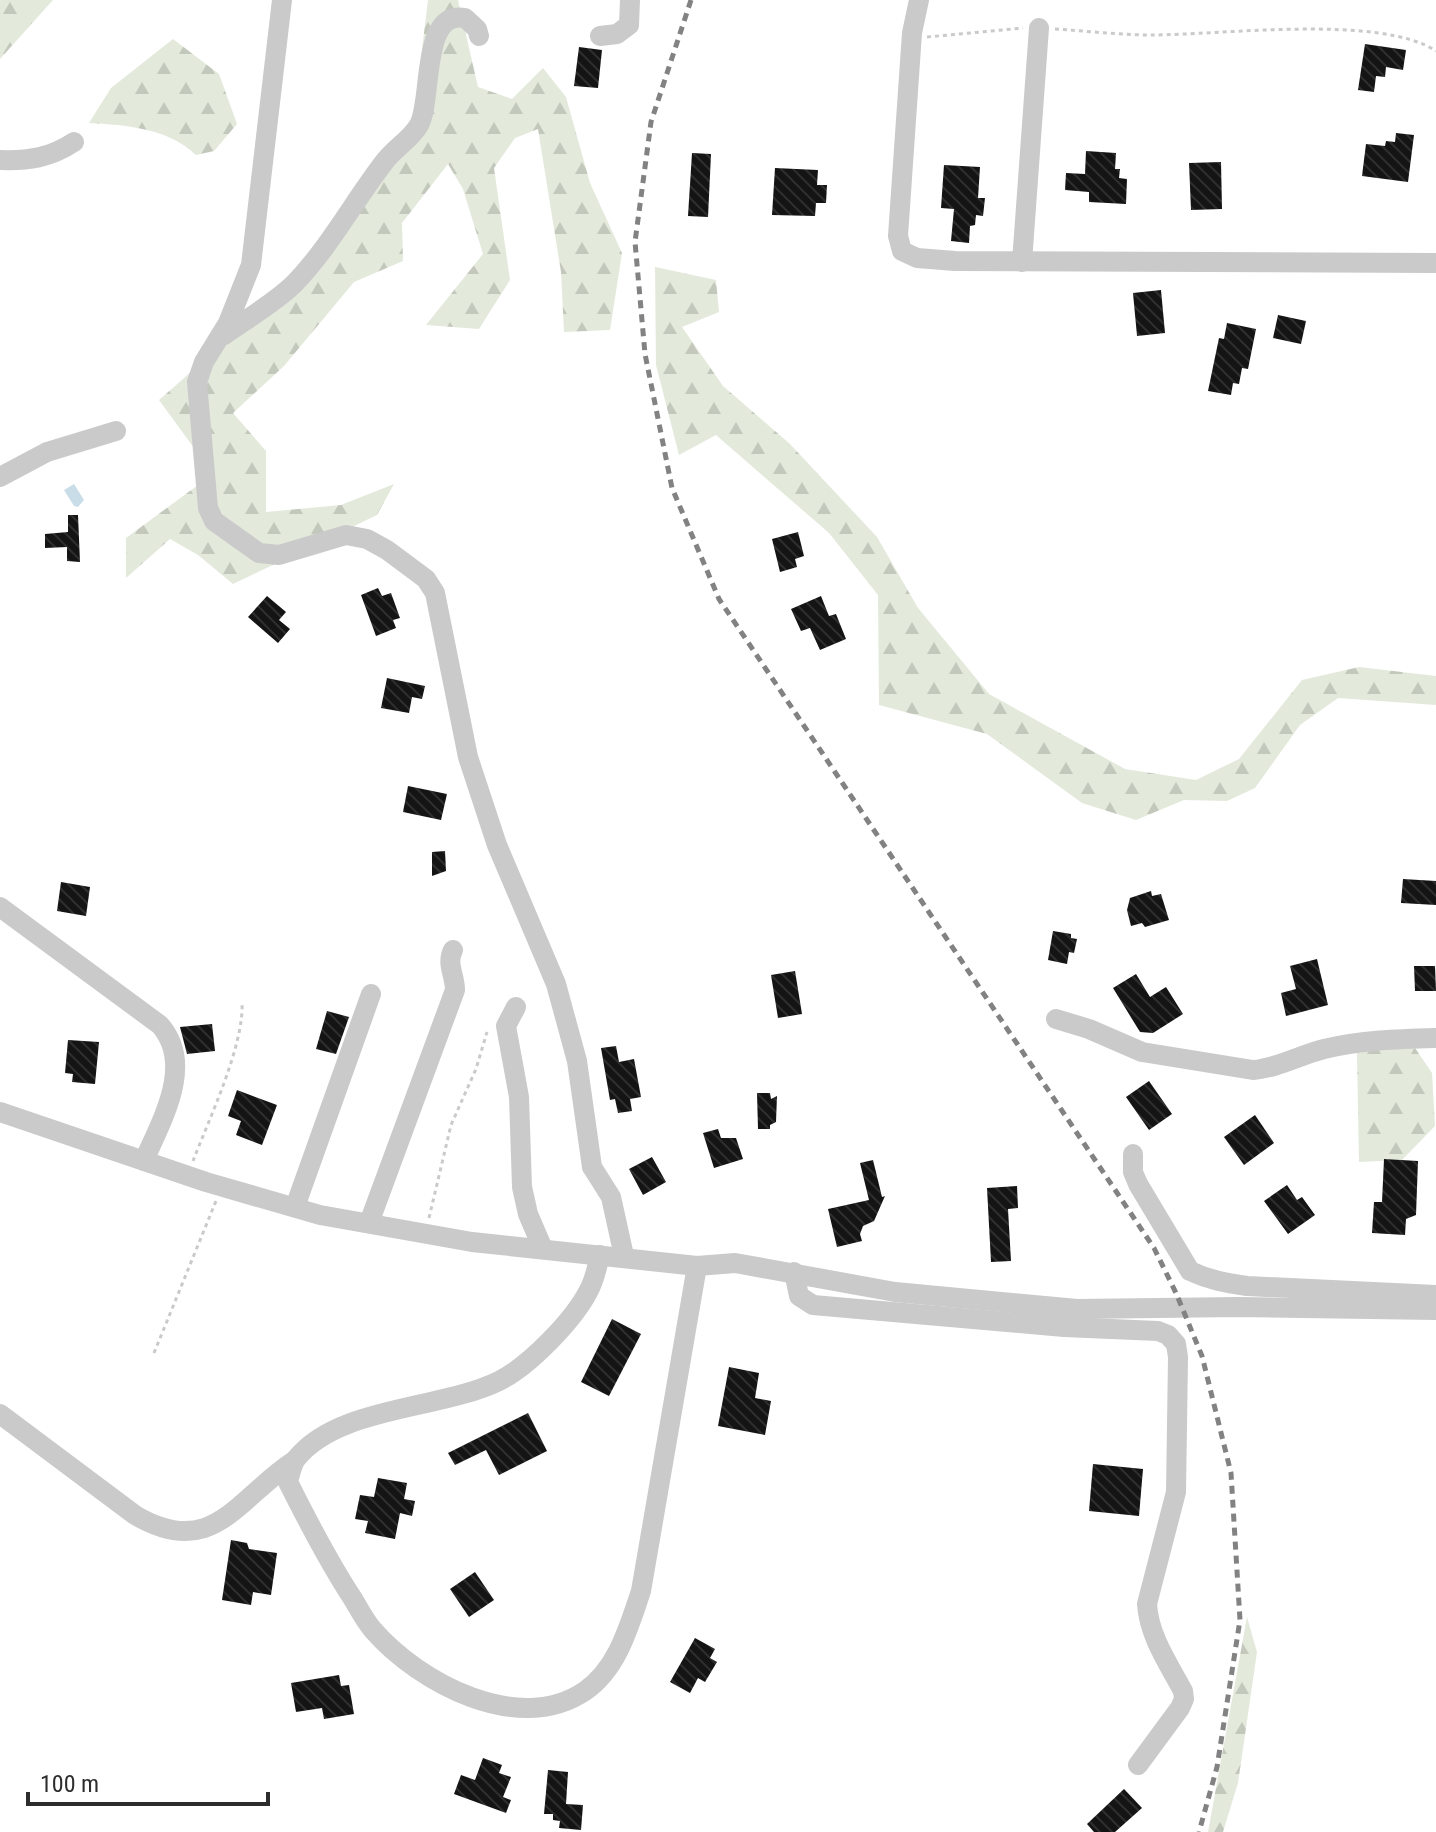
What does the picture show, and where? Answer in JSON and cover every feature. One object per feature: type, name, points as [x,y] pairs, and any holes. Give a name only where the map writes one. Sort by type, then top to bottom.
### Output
[{"type":"street","points":[[282,0],[251,265],[231,315],[204,362],[197,382],[208,508],[214,521],[250,548],[270,556],[337,536],[353,535],[367,539],[426,579],[435,593],[468,757],[497,845],[556,984],[577,1061],[592,1167],[611,1197],[624,1256]]},
{"type":"street","points":[[600,36],[617,34],[629,25],[630,0]]},
{"type":"street","points":[[919,0],[912,33],[898,236],[902,251],[917,258],[1022,262],[1436,263]]},
{"type":"street","points":[[218,339],[264,309],[295,282],[385,161],[417,129],[426,103],[436,34],[442,26],[451,19],[465,18],[477,29],[479,36]]},
{"type":"street","points":[[1022,262],[1039,28]]},
{"type":"street","points":[[0,160],[21,161],[44,157],[74,142]]},
{"type":"street","points":[[0,477],[47,452],[116,431]]},
{"type":"street","points":[[0,907],[168,1034],[174,1049],[172,1095],[144,1161]]},
{"type":"street","points":[[369,1223],[455,990],[449,963],[453,950]]},
{"type":"street","points":[[295,1207],[371,994]]},
{"type":"street","points":[[516,1007],[506,1026],[518,1087],[522,1187],[528,1214],[543,1249]]},
{"type":"street","points":[[1056,1019],[1089,1029],[1142,1052],[1253,1070],[1347,1044],[1436,1038]]},
{"type":"street","points":[[0,1112],[222,1187],[295,1207],[472,1242],[697,1266],[735,1263],[895,1292],[1077,1309],[1238,1307],[1436,1310]]},
{"type":"street","points":[[1133,1154],[1133,1172],[1138,1184],[1190,1271],[1202,1277],[1247,1286],[1436,1295]]},
{"type":"street","points":[[0,1414],[135,1515],[156,1527],[170,1531],[203,1529],[235,1511],[272,1475],[294,1461],[313,1443],[344,1425],[472,1392],[502,1379],[555,1335],[583,1300],[590,1290],[600,1255]]},
{"type":"street","points":[[294,1461],[288,1482],[323,1554],[373,1630],[413,1666],[440,1684],[474,1698],[503,1705],[531,1709],[565,1702],[587,1690],[602,1674],[625,1640],[641,1591],[697,1266]]},
{"type":"street","points":[[794,1272],[799,1296],[813,1305],[1064,1327],[1158,1331],[1168,1335],[1176,1344],[1179,1374],[1176,1492],[1147,1604],[1153,1635],[1183,1691],[1184,1699],[1138,1765]]},
{"type":"path","points":[[912,33],[928,37],[957,36],[999,29],[1039,28],[1151,35],[1317,29],[1387,34],[1429,46],[1436,51]]},
{"type":"path","points":[[187,1176],[232,1056],[243,1014],[242,1003]]},
{"type":"path","points":[[430,1234],[429,1211],[451,1125],[476,1069],[487,1032]]},
{"type":"path","points":[[154,1353],[222,1187]]},
{"type":"green space","points":[[0,0],[53,0],[0,59]]},
{"type":"green space","points":[[428,0],[458,0],[478,87],[512,99],[543,68],[566,97],[590,183],[622,253],[610,330],[564,332],[561,272],[538,129],[515,138],[494,168],[510,280],[479,329],[426,325],[483,254],[463,189],[448,164],[402,223],[403,261],[354,282],[284,366],[233,413],[266,451],[266,512],[341,505],[394,484],[377,515],[233,584],[198,555],[170,539],[126,578],[126,538],[213,474],[159,400],[232,336],[390,170],[432,119],[419,74]]},
{"type":"green space","points":[[173,39],[219,74],[237,124],[214,151],[196,155],[160,134],[132,127],[89,123],[111,88]]},
{"type":"green space","points":[[655,267],[716,280],[719,312],[682,327],[723,386],[790,444],[877,537],[918,608],[989,694],[1125,769],[1196,780],[1239,759],[1302,680],[1359,667],[1436,676],[1436,705],[1338,698],[1300,725],[1255,788],[1227,801],[1184,800],[1136,820],[1082,803],[987,734],[879,705],[878,595],[829,533],[716,435],[679,455],[656,365]]},
{"type":"green space","points":[[1413,1045],[1432,1073],[1435,1126],[1402,1160],[1359,1162],[1357,1053]]},
{"type":"green space","points":[[1247,1617],[1257,1652],[1238,1783],[1223,1832],[1208,1832]]},
{"type":"water","points":[[74,484],[84,500],[78,507],[74,506],[64,490]]},
{"type":"building","points":[[1365,44],[1406,50],[1403,70],[1386,67],[1385,77],[1376,76],[1374,92],[1358,90]]},
{"type":"building","points":[[579,47],[602,50],[598,88],[574,86]]},
{"type":"building","points":[[1396,133],[1414,135],[1408,182],[1362,176],[1366,144],[1385,146],[1386,141],[1395,142]]},
{"type":"building","points":[[1086,151],[1116,153],[1115,169],[1120,169],[1119,178],[1127,179],[1126,204],[1089,202],[1089,192],[1065,190],[1066,173],[1085,174]]},
{"type":"building","points":[[692,153],[711,154],[708,217],[688,216]]},
{"type":"building","points":[[1221,162],[1222,209],[1191,210],[1189,163]]},
{"type":"building","points":[[944,165],[980,167],[978,198],[985,198],[983,216],[976,215],[975,225],[970,226],[969,243],[951,241],[954,209],[941,208]]},
{"type":"building","points":[[775,168],[818,170],[817,185],[827,185],[826,203],[816,203],[815,216],[772,215]]},
{"type":"building","points":[[1161,290],[1165,333],[1137,336],[1133,293]]},
{"type":"building","points":[[1278,315],[1306,321],[1301,344],[1273,338]]},
{"type":"building","points":[[1227,323],[1256,329],[1248,369],[1242,368],[1239,384],[1233,383],[1231,395],[1208,391],[1219,338],[1224,339]]},
{"type":"building","points":[[68,515],[78,515],[80,562],[67,561],[67,547],[45,548],[45,534],[68,532]]},
{"type":"building","points":[[798,532],[804,556],[795,559],[797,567],[780,572],[772,539]]},
{"type":"building","points":[[378,588],[382,596],[391,593],[400,618],[393,620],[396,628],[376,636],[361,595]]},
{"type":"building","points":[[267,596],[286,612],[279,620],[290,629],[278,643],[248,617]]},
{"type":"building","points":[[821,596],[829,616],[836,614],[846,639],[820,650],[810,628],[801,631],[791,609]]},
{"type":"building","points":[[387,678],[425,686],[422,699],[412,697],[409,713],[381,708]]},
{"type":"building","points":[[408,786],[447,794],[441,820],[403,812]]},
{"type":"building","points":[[445,851],[446,871],[432,876],[432,852]]},
{"type":"building","points":[[1403,879],[1436,881],[1436,905],[1401,903]]},
{"type":"building","points":[[61,882],[90,887],[86,916],[57,911]]},
{"type":"building","points":[[1151,891],[1152,896],[1161,894],[1169,920],[1145,927],[1142,923],[1131,926],[1127,910],[1130,898]]},
{"type":"building","points":[[1053,931],[1071,934],[1071,938],[1077,939],[1074,953],[1069,952],[1067,964],[1048,960]]},
{"type":"building","points":[[1317,959],[1328,1005],[1286,1016],[1281,993],[1296,989],[1290,966]]},
{"type":"building","points":[[1414,966],[1435,966],[1436,991],[1415,991]]},
{"type":"building","points":[[795,971],[802,1014],[778,1018],[771,975]]},
{"type":"building","points":[[1136,974],[1150,997],[1166,987],[1183,1014],[1153,1033],[1140,1032],[1113,988]]},
{"type":"building","points":[[327,1011],[349,1017],[336,1054],[316,1049]]},
{"type":"building","points":[[212,1024],[215,1051],[187,1054],[180,1027]]},
{"type":"building","points":[[68,1040],[99,1042],[95,1084],[72,1082],[73,1074],[65,1073]]},
{"type":"building","points":[[616,1046],[619,1062],[634,1059],[641,1097],[630,1099],[632,1111],[618,1113],[615,1099],[610,1100],[601,1048]]},
{"type":"building","points":[[1149,1081],[1172,1114],[1149,1130],[1126,1097]]},
{"type":"building","points":[[237,1090],[277,1105],[262,1145],[236,1135],[241,1121],[228,1116]]},
{"type":"building","points":[[757,1093],[770,1093],[771,1099],[777,1096],[776,1122],[770,1125],[770,1129],[758,1129]]},
{"type":"building","points":[[1255,1115],[1274,1143],[1244,1165],[1224,1137]]},
{"type":"building","points":[[718,1129],[721,1138],[736,1138],[743,1159],[714,1168],[703,1133]]},
{"type":"building","points":[[652,1157],[666,1182],[643,1195],[629,1169]]},
{"type":"building","points":[[1384,1159],[1418,1161],[1416,1215],[1406,1219],[1405,1235],[1372,1233],[1374,1202],[1382,1202]]},
{"type":"building","points":[[873,1160],[882,1197],[885,1196],[874,1221],[863,1226],[860,1234],[862,1241],[837,1247],[828,1209],[869,1200],[860,1163]]},
{"type":"building","points":[[1287,1185],[1297,1200],[1302,1197],[1315,1215],[1288,1234],[1264,1201]]},
{"type":"building","points":[[1017,1186],[1018,1208],[1008,1209],[1011,1261],[991,1262],[987,1188]]},
{"type":"building","points":[[612,1319],[641,1334],[609,1396],[581,1382]]},
{"type":"building","points":[[729,1367],[759,1373],[755,1398],[771,1401],[765,1435],[718,1426]]},
{"type":"building","points":[[528,1413],[547,1451],[499,1475],[486,1450],[455,1465],[448,1453]]},
{"type":"building","points":[[1093,1464],[1143,1469],[1139,1516],[1089,1511]]},
{"type":"building","points":[[378,1478],[407,1483],[404,1499],[415,1501],[412,1516],[400,1513],[395,1539],[365,1533],[368,1521],[355,1519],[360,1495],[374,1497]]},
{"type":"building","points":[[231,1540],[247,1543],[249,1549],[277,1553],[271,1595],[253,1592],[251,1605],[222,1600]]},
{"type":"building","points":[[475,1572],[494,1600],[469,1617],[450,1589]]},
{"type":"building","points":[[695,1638],[715,1649],[710,1658],[717,1662],[705,1682],[698,1678],[690,1693],[670,1682]]},
{"type":"building","points":[[339,1675],[341,1686],[349,1685],[354,1714],[324,1719],[322,1708],[296,1712],[291,1683]]},
{"type":"building","points":[[483,1758],[502,1765],[499,1773],[511,1777],[503,1797],[511,1800],[506,1813],[454,1794],[461,1775],[475,1780]]},
{"type":"building","points":[[548,1770],[568,1772],[566,1804],[583,1805],[581,1830],[559,1828],[560,1821],[553,1820],[553,1814],[544,1814]]},
{"type":"building","points":[[1124,1789],[1142,1808],[1115,1832],[1094,1832],[1087,1824]]},
{"type":"railway","points":[[691,0],[651,122],[635,242],[645,354],[672,488],[719,599],[1154,1248],[1202,1356],[1231,1473],[1240,1620],[1217,1767],[1199,1832]]}]
